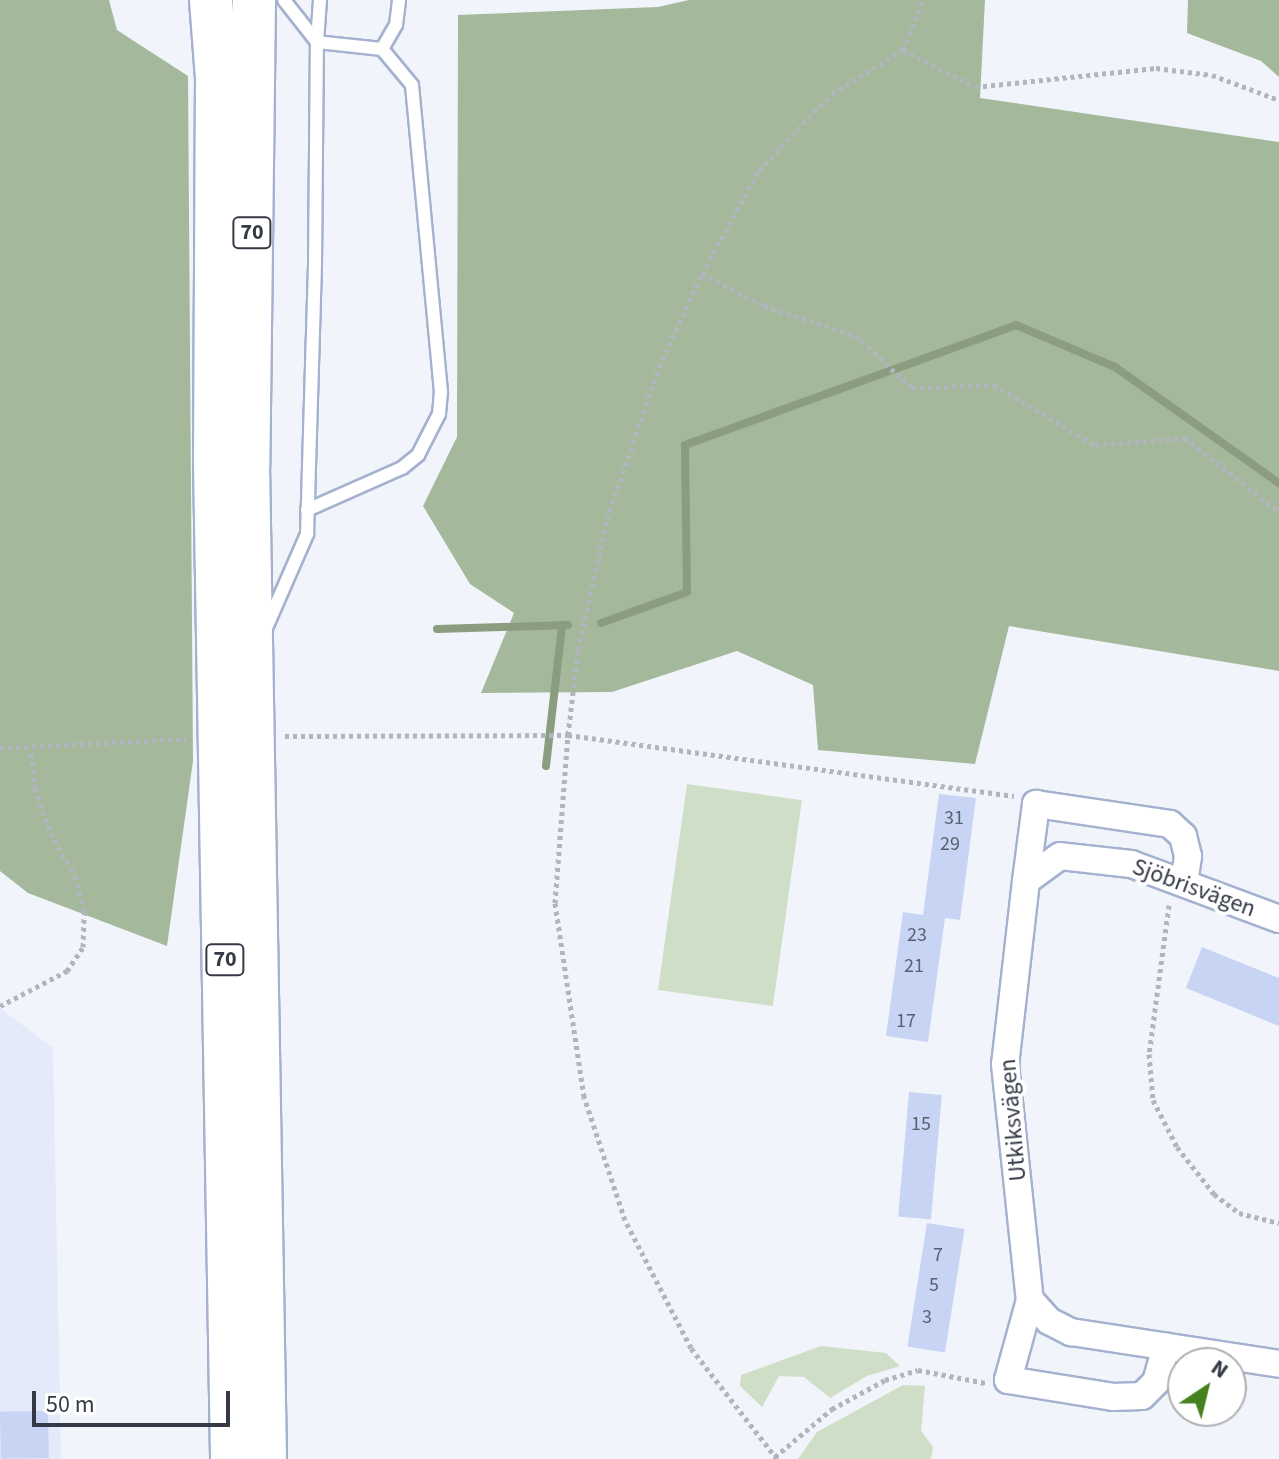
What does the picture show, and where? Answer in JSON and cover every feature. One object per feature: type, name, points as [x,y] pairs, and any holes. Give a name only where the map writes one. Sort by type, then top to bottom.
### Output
[{"type":"highway","name":"70","points":[[211,0],[217,78],[215,462],[232,1459]]},
{"type":"highway","name":"70","points":[[254,0],[248,465],[265,1459]]},
{"type":"street","name":"Utkiksvägen","points":[[1030,1300],[1005,1064],[1036,804]]},
{"type":"street","points":[[1036,804],[1170,824],[1183,836],[1188,856],[1179,881]]},
{"type":"street","name":"Sjöbrisvägen","points":[[1026,881],[1060,856],[1131,864],[1279,919]]},
{"type":"street","points":[[1030,1300],[1049,1321],[1071,1332],[1279,1364]]},
{"type":"street","points":[[1030,1300],[1008,1380],[1113,1397],[1142,1396],[1156,1382],[1166,1346]]},
{"type":"lane","points":[[284,0],[317,42],[382,49],[412,85],[439,414],[418,455],[402,468],[307,510]]},
{"type":"lane","points":[[252,660],[307,534],[320,0]]},
{"type":"lane","points":[[382,49],[396,25],[399,0]]},
{"type":"path","points":[[923,0],[903,50],[832,94],[759,170],[702,274],[659,367],[607,519],[578,650],[555,903],[584,1097],[625,1220],[691,1348],[776,1458],[832,1409],[885,1380],[918,1370],[995,1385],[1008,1380]]},
{"type":"path","points":[[903,50],[975,87],[1156,68],[1212,75],[1279,100]]},
{"type":"path","points":[[702,274],[764,306],[856,336],[912,388],[994,385],[1095,445],[1185,438],[1279,512]]},
{"type":"path","points":[[281,736],[568,735],[1020,797],[1036,804]]},
{"type":"path","points":[[0,748],[31,750],[190,739]]},
{"type":"path","points":[[0,1006],[67,971],[83,947],[84,911],[76,878],[49,830],[35,789],[31,750]]},
{"type":"path","points":[[1179,881],[1157,966],[1149,1054],[1153,1100],[1177,1147],[1214,1194],[1239,1213],[1279,1223]]},
{"type":"shaded area","points":[[0,1008],[53,1048],[61,1459],[0,1459]]},
{"type":"green space","points":[[0,0],[109,0],[117,30],[188,76],[193,761],[167,946],[28,893],[0,871]]},
{"type":"green space","points":[[689,0],[985,0],[980,98],[1279,142],[1279,671],[1009,626],[975,764],[818,750],[813,685],[737,651],[612,692],[481,693],[514,613],[470,584],[423,506],[457,437],[458,15],[658,7]]},
{"type":"green space","points":[[1188,0],[1279,0],[1279,77],[1261,61],[1187,33]]},
{"type":"green space","points":[[687,784],[802,800],[773,1006],[658,990]]},
{"type":"green space","points":[[821,1346],[886,1353],[900,1366],[867,1376],[830,1398],[804,1377],[779,1376],[762,1407],[740,1386],[741,1375]]},
{"type":"green space","points":[[903,1385],[925,1386],[921,1431],[933,1447],[931,1459],[798,1459],[817,1432]]},
{"type":"building","points":[[939,794],[976,798],[960,920],[945,918],[928,1042],[886,1036],[903,912],[923,915]]},
{"type":"building","points":[[1202,947],[1279,978],[1279,1026],[1186,988]]},
{"type":"building","points":[[909,1092],[942,1095],[931,1219],[898,1217]]},
{"type":"building","points":[[927,1223],[965,1229],[945,1352],[907,1346]]},
{"type":"building","points":[[48,1411],[49,1458],[1,1459],[0,1412]]},
{"type":"waterway","points":[[601,623],[687,592],[685,445],[1016,325],[1115,367],[1279,483]]},
{"type":"waterway","points":[[546,766],[562,625]]},
{"type":"waterway","points":[[437,629],[568,625]]}]
